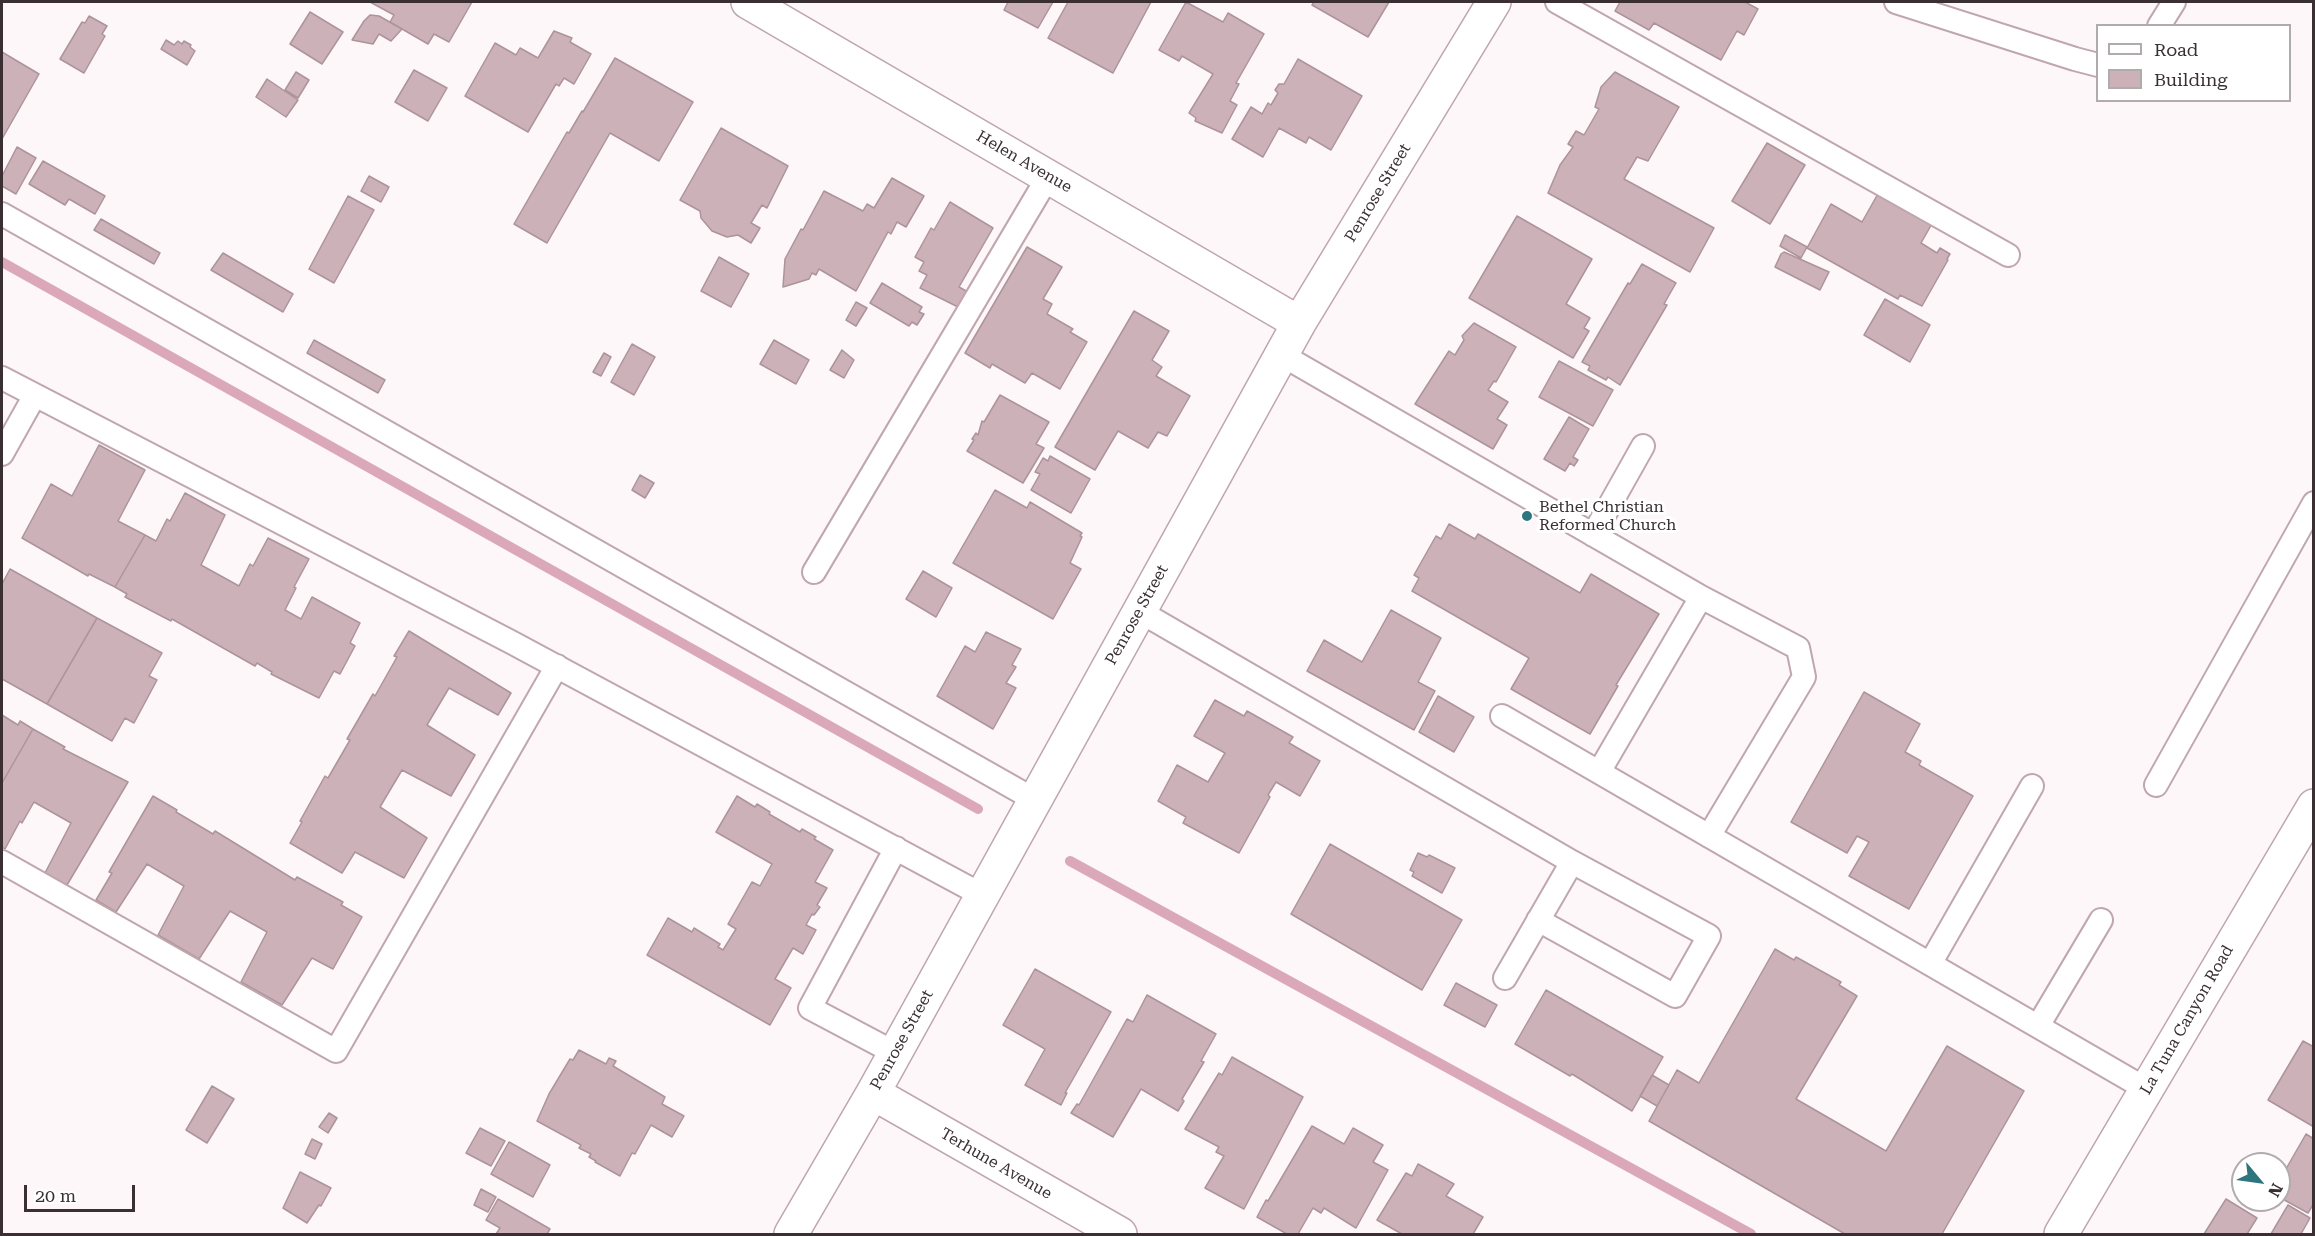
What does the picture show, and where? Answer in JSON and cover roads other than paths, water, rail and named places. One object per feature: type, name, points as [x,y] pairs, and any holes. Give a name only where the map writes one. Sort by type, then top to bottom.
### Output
[{"type":"street","name":"Helen Avenue","points":[[748,2],[1299,323]]},
{"type":"street","name":"Penrose Street","points":[[791,1234],[873,1093],[1299,323],[1494,2]]},
{"type":"street","name":"La Tuna Canyon Road","points":[[2061,1234],[2313,806]]},
{"type":"street","name":"Terhune Avenue","points":[[873,1093],[1120,1234]]},
{"type":"lane","points":[[1557,2],[2008,255]]},
{"type":"lane","points":[[1896,2],[2096,65]]},
{"type":"lane","points":[[2160,24],[2174,2]]},
{"type":"lane","points":[[814,572],[1048,177]]},
{"type":"lane","points":[[2,214],[1035,800]]},
{"type":"lane","points":[[1282,355],[1701,597],[1798,648],[1804,677],[1709,836]]},
{"type":"lane","points":[[2,378],[557,666],[982,895]]},
{"type":"lane","points":[[2,454],[35,395]]},
{"type":"lane","points":[[1593,535],[1643,446]]},
{"type":"lane","points":[[2156,785],[2313,503]]},
{"type":"lane","points":[[1599,772],[1701,597]]},
{"type":"lane","points":[[1140,611],[1572,862],[1709,936],[1675,996],[1538,920]]},
{"type":"lane","points":[[2,862],[336,1050],[557,666]]},
{"type":"lane","points":[[1502,716],[2146,1089]]},
{"type":"lane","points":[[1930,964],[2032,786]]},
{"type":"lane","points":[[895,1053],[810,1008],[896,848]]},
{"type":"lane","points":[[1505,978],[1572,862]]},
{"type":"lane","points":[[2038,1026],[2101,920]]},
{"type":"waterway","points":[[2,262],[978,809]]},
{"type":"waterway","points":[[1070,861],[1751,1234]]},
{"type":"place","name":"Bethel Christian Reformed Church","points":[[1527,516]]}]
